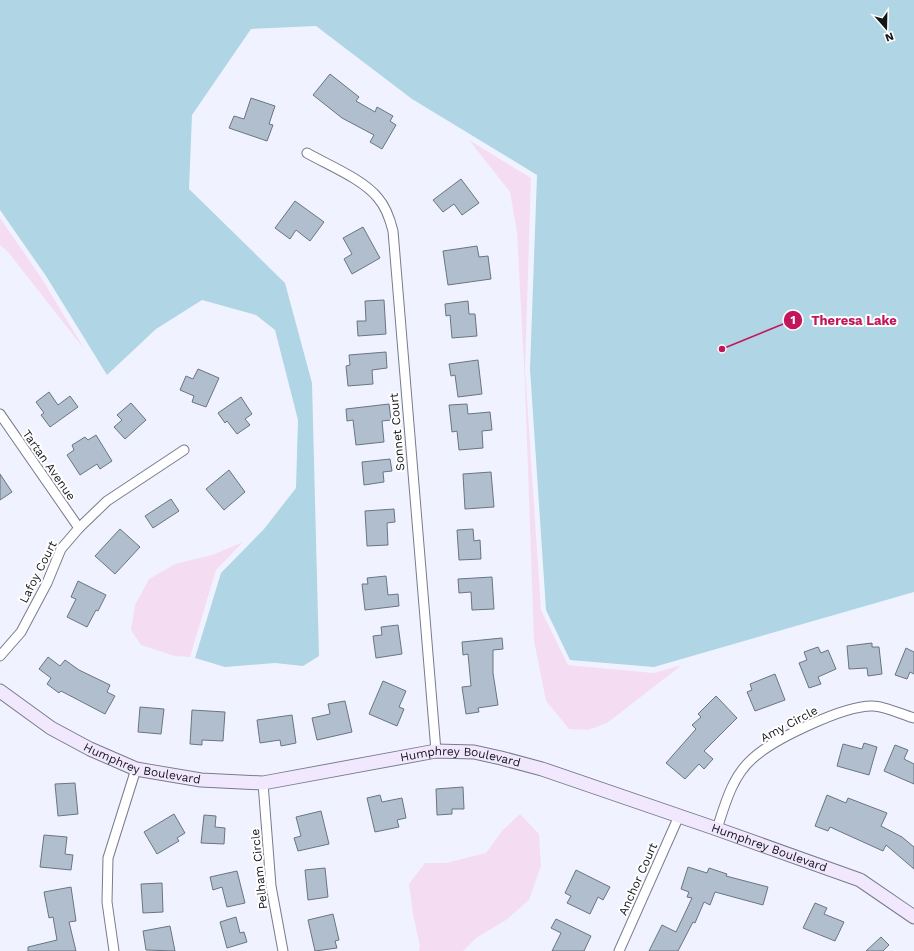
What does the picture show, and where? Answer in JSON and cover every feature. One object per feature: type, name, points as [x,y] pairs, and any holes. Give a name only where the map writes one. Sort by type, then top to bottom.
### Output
[{"type":"street","name":"Sonnet Court","points":[[307,153],[365,186],[378,197],[389,216],[393,231],[436,751]]},
{"type":"street","name":"Tartan Avenue","points":[[0,414],[79,528]]},
{"type":"street","name":"Lafoy Court","points":[[0,656],[21,632],[47,582],[61,549],[79,528],[107,501],[184,450]]},
{"type":"street","name":"Humphrey Boulevard","points":[[0,691],[51,728],[90,749],[136,769],[201,780],[263,783],[436,751],[474,752],[501,758],[542,769],[860,880],[914,917]]},
{"type":"street","name":"Amy Circle","points":[[717,829],[732,785],[752,759],[781,739],[840,712],[874,705],[914,718]]},
{"type":"street","points":[[114,951],[107,902],[108,858],[136,769]]},
{"type":"street","name":"Pelham Circle","points":[[263,783],[271,886],[283,951]]},
{"type":"street","name":"Anchor Court","points":[[619,951],[679,816]]},
{"type":"shaded area","points":[[469,140],[531,178],[525,369],[541,610],[568,665],[654,673],[682,665],[607,723],[588,730],[569,729],[546,701],[534,641],[525,385],[517,232],[510,192]]},
{"type":"shaded area","points":[[0,218],[42,279],[85,350],[8,252],[0,245]]},
{"type":"shaded area","points":[[243,542],[216,570],[190,657],[175,656],[141,645],[131,630],[135,605],[149,579],[175,564],[212,555]]},
{"type":"shaded area","points":[[520,814],[539,834],[541,866],[529,900],[506,920],[476,938],[463,951],[419,951],[420,947],[413,914],[409,884],[425,863],[446,863],[486,853],[502,831]]},
{"type":"water","points":[[0,0],[914,0],[914,592],[654,667],[570,660],[546,610],[530,369],[537,175],[412,99],[316,26],[251,29],[192,115],[189,189],[285,283],[312,383],[319,656],[303,666],[275,663],[225,667],[195,658],[221,573],[264,529],[296,488],[298,420],[275,330],[256,315],[202,300],[156,329],[107,375],[46,276],[0,210]]},
{"type":"building","points":[[330,74],[359,97],[356,101],[375,112],[377,107],[393,116],[390,121],[396,125],[382,149],[370,142],[374,135],[342,118],[313,95]]},
{"type":"building","points":[[251,98],[275,106],[269,124],[273,125],[267,141],[229,128],[234,116],[244,119]]},
{"type":"building","points":[[461,179],[479,203],[462,215],[454,204],[443,212],[433,200]]},
{"type":"building","points":[[295,201],[324,222],[310,241],[296,230],[290,239],[275,228]]},
{"type":"building","points":[[363,227],[380,258],[352,274],[344,259],[352,254],[343,238]]},
{"type":"building","points":[[477,246],[479,257],[488,256],[491,279],[448,285],[443,251]]},
{"type":"building","points":[[384,300],[386,334],[358,336],[357,321],[366,321],[365,301]]},
{"type":"building","points":[[468,301],[469,314],[475,314],[477,336],[452,338],[450,315],[446,316],[445,304]]},
{"type":"building","points":[[386,352],[387,368],[372,370],[373,384],[348,386],[346,366],[350,365],[349,355]]},
{"type":"building","points":[[478,360],[482,394],[458,397],[455,375],[451,376],[449,364]]},
{"type":"building","points":[[198,369],[219,378],[206,407],[192,402],[194,396],[180,390],[186,376],[193,379]]},
{"type":"building","points":[[49,392],[58,405],[70,396],[78,407],[50,427],[41,415],[44,413],[36,402]]},
{"type":"building","points":[[241,397],[252,414],[245,419],[250,425],[237,434],[227,421],[225,423],[218,413]]},
{"type":"building","points":[[131,403],[146,420],[125,439],[114,427],[122,420],[117,415]]},
{"type":"building","points":[[389,404],[391,420],[382,421],[384,442],[356,445],[353,420],[347,421],[346,409]]},
{"type":"building","points":[[467,404],[468,414],[490,412],[492,430],[482,431],[483,448],[459,450],[457,431],[452,432],[449,405]]},
{"type":"building","points":[[96,435],[112,461],[100,469],[97,464],[80,475],[67,455],[74,450],[72,445],[85,437],[88,440]]},
{"type":"building","points":[[390,459],[392,471],[383,472],[384,482],[364,485],[362,462]]},
{"type":"building","points":[[229,470],[245,492],[224,510],[206,489]]},
{"type":"building","points":[[491,472],[494,507],[465,509],[463,474]]},
{"type":"building","points":[[0,474],[12,492],[0,500]]},
{"type":"building","points":[[171,499],[179,511],[153,528],[145,516]]},
{"type":"building","points":[[394,509],[395,522],[387,523],[388,545],[367,546],[365,511]]},
{"type":"building","points":[[120,529],[140,547],[115,574],[95,556]]},
{"type":"building","points":[[473,529],[474,541],[480,540],[481,559],[459,560],[457,530]]},
{"type":"building","points":[[386,576],[388,595],[398,594],[399,606],[365,610],[362,584],[368,584],[367,578]]},
{"type":"building","points":[[492,577],[494,609],[472,610],[471,592],[459,593],[458,579]]},
{"type":"building","points":[[78,581],[106,595],[98,611],[96,610],[87,627],[67,617],[76,599],[71,597]]},
{"type":"building","points":[[398,625],[402,654],[376,658],[373,636],[382,635],[381,627]]},
{"type":"building","points":[[502,638],[503,649],[493,650],[493,673],[498,705],[478,708],[479,712],[466,714],[462,687],[471,686],[468,654],[463,655],[462,642]]},
{"type":"building","points":[[872,643],[872,647],[879,647],[882,674],[868,676],[867,668],[849,669],[847,646]]},
{"type":"building","points":[[818,647],[821,653],[828,650],[836,669],[818,677],[821,684],[809,688],[799,663],[807,660],[804,652]]},
{"type":"building","points":[[906,648],[914,652],[914,674],[910,672],[907,679],[895,675]]},
{"type":"building","points":[[48,657],[60,666],[65,660],[79,670],[110,685],[107,692],[115,696],[105,714],[61,691],[59,693],[47,684],[51,678],[39,669]]},
{"type":"building","points":[[775,674],[785,700],[755,711],[747,692],[752,690],[750,684]]},
{"type":"building","points":[[383,681],[406,691],[399,707],[404,709],[397,726],[369,714]]},
{"type":"building","points":[[716,696],[737,718],[704,751],[713,759],[704,769],[699,764],[685,779],[666,763],[696,729],[692,725],[701,717],[698,714]]},
{"type":"building","points":[[345,701],[352,732],[317,740],[312,718],[330,714],[328,704]]},
{"type":"building","points":[[140,707],[164,709],[161,734],[138,732]]},
{"type":"building","points":[[192,710],[225,712],[223,741],[202,740],[202,745],[190,744]]},
{"type":"building","points":[[292,715],[296,743],[281,746],[280,740],[260,743],[257,720]]},
{"type":"building","points":[[864,743],[877,747],[869,775],[837,766],[843,744],[862,749]]},
{"type":"building","points":[[895,745],[908,750],[904,759],[914,764],[914,784],[884,771]]},
{"type":"building","points":[[75,783],[78,814],[58,816],[55,784]]},
{"type":"building","points":[[463,787],[464,809],[452,809],[452,814],[437,815],[436,789]]},
{"type":"building","points":[[380,795],[382,802],[402,798],[406,818],[397,820],[399,827],[375,832],[367,798]]},
{"type":"building","points":[[827,795],[846,803],[848,798],[887,813],[881,826],[902,837],[914,847],[914,869],[886,845],[883,851],[830,827],[828,831],[815,826]]},
{"type":"building","points":[[321,811],[329,844],[298,851],[294,838],[301,836],[296,817]]},
{"type":"building","points":[[174,814],[185,833],[177,838],[179,841],[157,854],[144,832]]},
{"type":"building","points":[[204,815],[216,816],[215,827],[225,828],[224,844],[201,843]]},
{"type":"building","points":[[44,835],[67,837],[65,854],[73,855],[71,870],[40,867]]},
{"type":"building","points":[[688,867],[707,873],[709,868],[727,874],[726,876],[768,887],[763,905],[715,892],[710,905],[704,902],[695,923],[693,922],[678,951],[649,951],[662,925],[676,932],[692,898],[687,897],[689,892],[681,889]]},
{"type":"building","points":[[325,868],[328,897],[308,900],[305,870]]},
{"type":"building","points":[[576,870],[610,887],[603,900],[598,897],[590,914],[567,903],[571,896],[565,893]]},
{"type":"building","points":[[237,871],[245,903],[227,907],[222,887],[213,890],[210,877]]},
{"type":"building","points":[[162,883],[163,912],[143,913],[141,884]]},
{"type":"building","points":[[71,887],[76,921],[69,922],[76,951],[28,951],[28,947],[57,940],[53,917],[49,918],[44,892]]},
{"type":"building","points":[[815,903],[827,908],[824,914],[844,922],[835,941],[803,928]]},
{"type":"building","points":[[333,914],[339,940],[335,941],[337,948],[315,951],[308,920]]},
{"type":"building","points":[[236,917],[240,933],[244,932],[247,942],[227,948],[220,922]]},
{"type":"building","points":[[556,919],[591,936],[584,951],[552,951],[561,933],[551,928]]},
{"type":"building","points":[[170,926],[175,951],[146,950],[143,931]]},
{"type":"building","points":[[881,937],[889,945],[883,951],[866,951]]},
{"type":"place","name":"Theresa Lake","points":[[722,349]]}]
